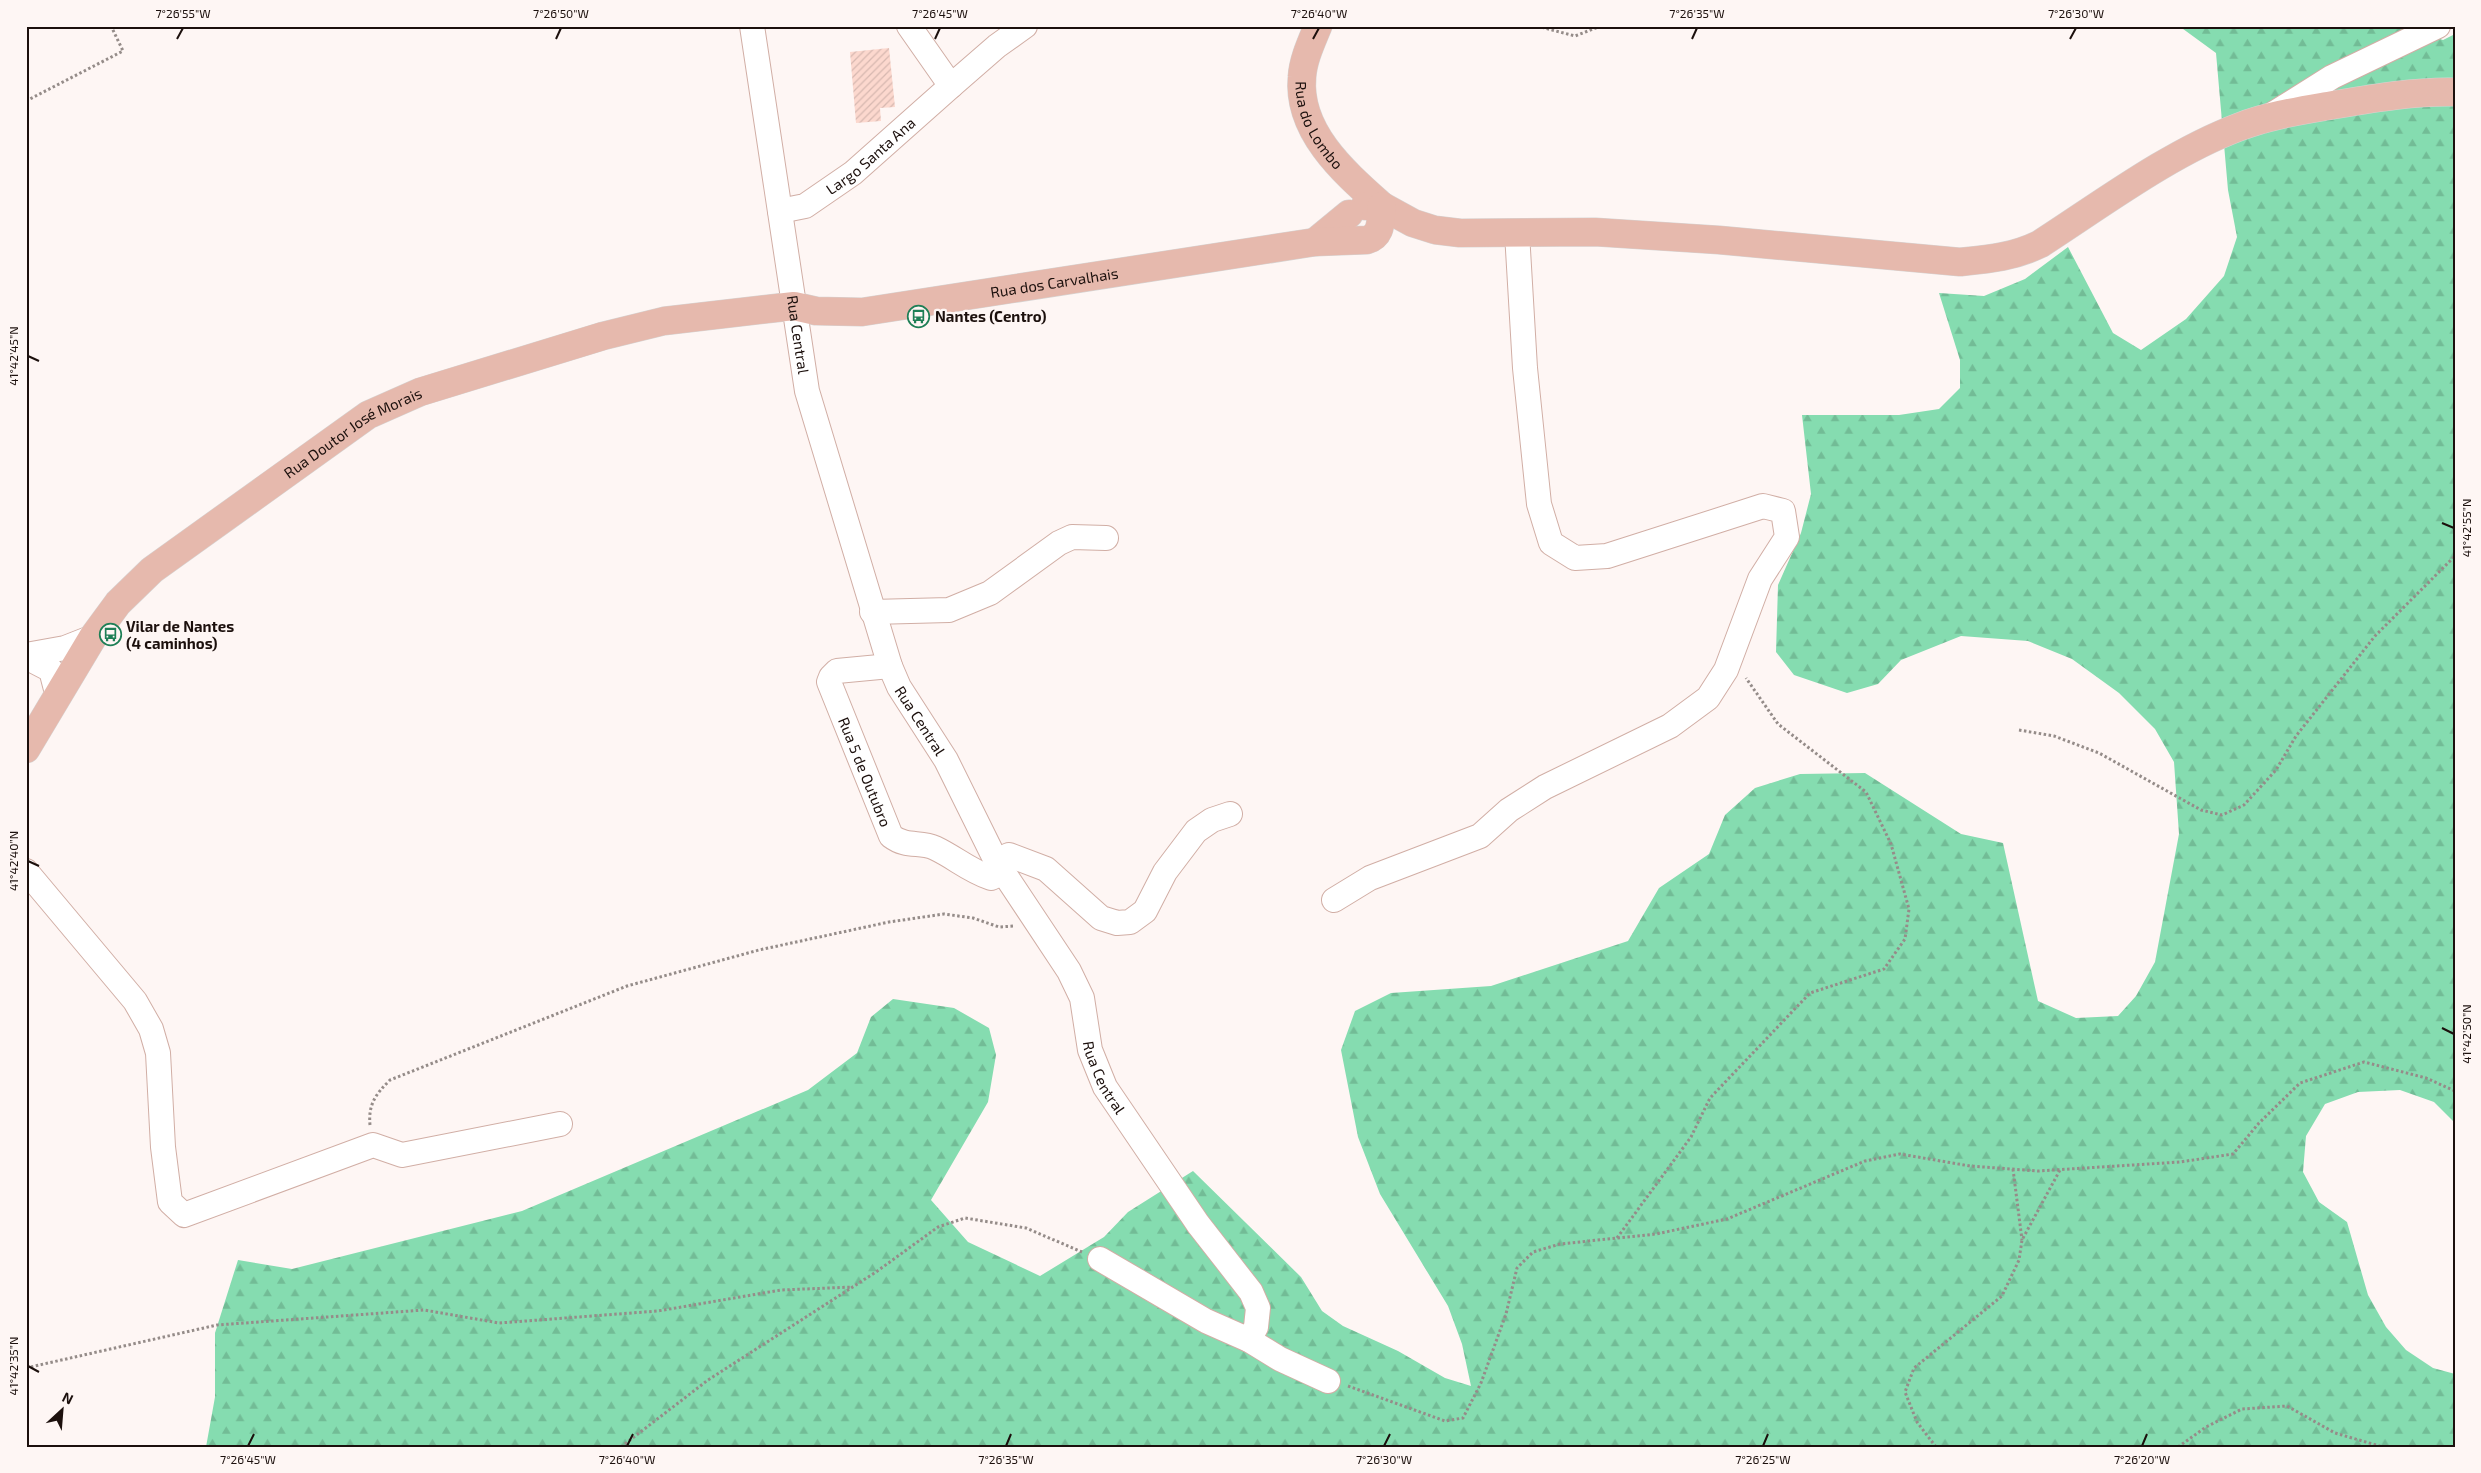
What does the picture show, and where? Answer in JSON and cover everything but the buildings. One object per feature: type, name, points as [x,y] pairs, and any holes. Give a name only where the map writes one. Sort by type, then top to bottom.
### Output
[{"type":"main road","name":"Rua do Lombo","points":[[1318,26],[1308,52],[1302,78],[1304,104],[1314,131],[1365,215]]},
{"type":"main road","points":[[1365,215],[1413,223],[1435,230],[1460,233],[1595,232],[1719,240],[1960,262],[1991,259],[2016,255],[2040,244],[2186,151],[2239,126],[2265,119],[2367,100],[2427,92],[2455,92]]},
{"type":"main road","name":"Rua dos Carvalhais","points":[[794,306],[816,311],[862,312],[1315,242],[1365,215]]},
{"type":"main road","name":"Rua Doutor José Morais","points":[[26,750],[93,638],[118,603],[152,570],[368,415],[418,392],[603,336],[664,321],[794,306]]},
{"type":"street","name":"Rua Central","points":[[752,26],[807,392],[872,612],[890,666],[899,687],[946,760],[1000,866],[1069,971],[1082,998],[1090,1050],[1105,1087],[1198,1224],[1251,1292],[1258,1308],[1256,1327],[1249,1340]]},
{"type":"street","points":[[909,26],[951,86]]},
{"type":"street","name":"Largo Santa Ana","points":[[780,211],[805,206],[853,173],[997,46],[1024,26]]},
{"type":"street","points":[[2265,119],[2332,77],[2438,26]]},
{"type":"street","points":[[1334,900],[1370,878],[1480,836],[1509,810],[1545,788],[1670,726],[1708,698],[1726,670],[1760,579],[1787,537],[1783,511],[1763,506],[1607,556],[1575,558],[1551,542],[1540,504],[1525,368],[1517,233]]},
{"type":"street","points":[[872,612],[949,610],[990,593],[1059,543],[1072,537],[1106,538]]},
{"type":"street","points":[[26,656],[65,648],[93,638]]},
{"type":"street","points":[[26,656],[51,670],[58,697]]},
{"type":"street","name":"Rua 5 de Outubro","points":[[890,666],[837,672],[831,677],[829,682],[891,836],[908,845],[927,845],[935,848],[972,872],[991,878],[1000,866]]},
{"type":"street","points":[[1000,866],[1009,855],[1046,869],[1101,918],[1117,924],[1130,922],[1145,911],[1165,872],[1196,831],[1212,820],[1230,814]]},
{"type":"street","points":[[26,871],[135,1001],[151,1029],[158,1053],[163,1147],[170,1202],[184,1215],[373,1145],[402,1156],[560,1124]]},
{"type":"street","points":[[1100,1259],[1206,1321],[1249,1340],[1280,1359],[1328,1381]]},
{"type":"path","points":[[26,100],[123,51],[111,26]]},
{"type":"path","points":[[1537,26],[1575,36],[1601,26]]},
{"type":"path","points":[[2019,730],[2054,736],[2099,753],[2201,810],[2222,815],[2244,804],[2276,770],[2296,736],[2375,636],[2455,556]]},
{"type":"path","points":[[1617,1238],[1691,1137],[1710,1098],[1810,993],[1884,969],[1905,939],[1910,909],[1890,844],[1866,792],[1778,724],[1731,657]]},
{"type":"path","points":[[373,1145],[369,1111],[378,1092],[390,1080],[627,986],[759,950],[889,922],[944,914],[973,918],[999,927],[1014,926],[1032,915]]},
{"type":"path","points":[[1328,1381],[1356,1388],[1445,1421],[1463,1418],[1484,1375],[1506,1314],[1517,1268],[1533,1252],[1560,1244],[1656,1234],[1728,1219],[1865,1162],[1900,1154],[1970,1166],[2060,1170],[2180,1162],[2233,1154],[2258,1123],[2300,1083],[2364,1062],[2426,1078],[2455,1091]]},
{"type":"path","points":[[1936,1447],[1917,1422],[1905,1392],[1914,1368],[2002,1296],[2019,1260],[2022,1240],[2013,1169]]},
{"type":"path","points":[[2022,1240],[2060,1170]]},
{"type":"path","points":[[621,1447],[708,1380],[853,1287],[938,1227],[965,1218],[1026,1228],[1100,1259]]},
{"type":"path","points":[[26,1368],[217,1325],[424,1310],[499,1323],[658,1311],[781,1290],[853,1287]]},
{"type":"path","points":[[2178,1447],[2206,1427],[2242,1409],[2288,1406],[2336,1433],[2383,1447]]},
{"type":"green space","points":[[2179,26],[2404,26],[2443,40],[2455,34],[2455,1123],[2434,1102],[2400,1090],[2358,1092],[2325,1104],[2306,1136],[2303,1172],[2319,1202],[2347,1222],[2368,1295],[2386,1327],[2406,1350],[2433,1368],[2455,1374],[2455,1447],[206,1447],[215,1397],[215,1333],[238,1260],[292,1269],[522,1211],[808,1090],[857,1053],[871,1017],[893,999],[954,1008],[989,1028],[996,1055],[988,1102],[931,1200],[968,1242],[1040,1276],[1104,1237],[1128,1212],[1193,1171],[1301,1277],[1322,1311],[1343,1326],[1398,1351],[1445,1378],[1471,1386],[1462,1344],[1448,1306],[1380,1194],[1358,1137],[1341,1050],[1355,1011],[1391,993],[1491,986],[1628,941],[1659,888],[1709,854],[1725,815],[1755,788],[1800,774],[1865,773],[1961,834],[2003,843],[2038,1001],[2076,1018],[2118,1016],[2136,996],[2155,962],[2179,834],[2174,762],[2155,729],[2119,693],[2072,659],[2028,641],[1961,636],[1901,660],[1878,684],[1847,693],[1794,675],[1776,652],[1778,585],[1801,533],[1811,494],[1802,415],[1899,415],[1939,409],[1960,388],[1960,360],[1939,293],[1984,296],[2025,279],[2068,247],[2113,333],[2141,350],[2186,319],[2224,276],[2237,237],[2228,190],[2216,53]]},
{"type":"place","name":"Nantes (Centro)","points":[[919,316]]},
{"type":"place","name":"Vilar de Nantes (4 caminhos)","points":[[110,635]]}]
